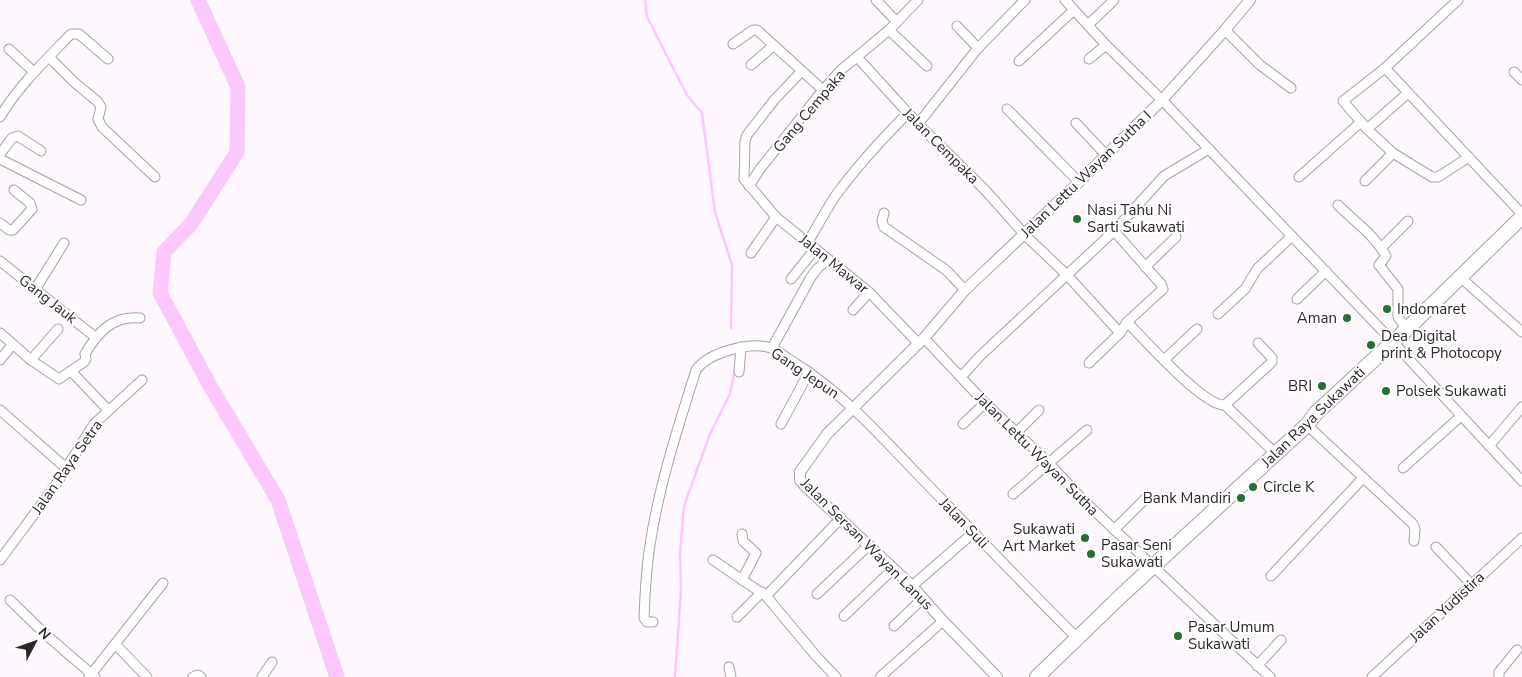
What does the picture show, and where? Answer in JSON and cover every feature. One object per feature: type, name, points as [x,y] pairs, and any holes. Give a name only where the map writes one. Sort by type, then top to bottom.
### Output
[{"type":"highway","name":"Jalan Raya Sukawati","points":[[1037,677],[1307,425],[1316,413],[1393,342],[1521,218]]},
{"type":"street","points":[[876,0],[897,22]]},
{"type":"street","name":"Gang Cempaka","points":[[750,186],[760,169],[841,70],[889,30],[918,0]]},
{"type":"street","points":[[918,124],[978,48],[1025,0]]},
{"type":"street","points":[[1065,0],[1106,45],[1162,100],[1326,271],[1522,481]]},
{"type":"street","points":[[1088,25],[1114,0]]},
{"type":"street","name":"Jalan Lettu Wayan Sutha I","points":[[921,341],[965,290],[1162,100],[1250,0]]},
{"type":"street","points":[[1458,0],[1385,68],[1343,100],[1364,125],[1393,153],[1435,178],[1469,157]]},
{"type":"street","points":[[1019,61],[1074,10]]},
{"type":"street","points":[[957,26],[978,48]]},
{"type":"street","points":[[733,44],[752,30],[755,30],[823,90]]},
{"type":"street","points":[[889,30],[926,66]]},
{"type":"street","points":[[1225,30],[1260,64],[1291,88]]},
{"type":"street","points":[[0,117],[34,72],[71,34],[74,33],[81,36],[108,59]]},
{"type":"street","points":[[1089,59],[1106,45]]},
{"type":"street","points":[[751,65],[774,46]]},
{"type":"street","points":[[9,49],[34,72]]},
{"type":"street","name":"Jalan Cempaka","points":[[858,56],[918,124],[985,190],[1120,333]]},
{"type":"street","points":[[49,57],[100,104],[98,119],[102,127],[155,177]]},
{"type":"street","points":[[1385,68],[1469,157],[1521,218]]},
{"type":"street","points":[[750,186],[744,179],[743,172],[747,135],[775,99],[802,71]]},
{"type":"street","points":[[1514,72],[1522,80]]},
{"type":"street","points":[[1299,177],[1364,125],[1408,93]]},
{"type":"street","points":[[1007,109],[1079,182]]},
{"type":"street","points":[[791,279],[812,246],[835,197],[858,166],[908,113]]},
{"type":"street","points":[[1076,122],[1106,154]]},
{"type":"street","points":[[0,154],[12,138],[18,136],[41,151]]},
{"type":"street","points":[[961,377],[980,356],[1114,231],[1164,176],[1209,149]]},
{"type":"street","points":[[1365,181],[1393,153]]},
{"type":"street","points":[[0,159],[81,200]]},
{"type":"street","name":"Jalan Mawar","points":[[750,186],[776,217],[869,292],[921,341]]},
{"type":"street","points":[[0,223],[9,230],[13,230],[32,209],[30,203],[14,190]]},
{"type":"street","points":[[1338,205],[1382,247],[1386,256],[1380,263],[1380,266],[1398,289],[1398,317],[1407,328]]},
{"type":"street","points":[[884,213],[882,221],[884,227],[946,270],[965,290]]},
{"type":"street","points":[[751,253],[776,217]]},
{"type":"street","points":[[1382,247],[1408,221]]},
{"type":"street","points":[[1089,363],[1120,333],[1127,322],[1163,289],[1161,284],[1114,231]]},
{"type":"street","points":[[1218,314],[1245,289],[1257,269],[1292,236]]},
{"type":"street","points":[[1145,267],[1176,237]]},
{"type":"street","points":[[36,288],[64,243]]},
{"type":"street","points":[[772,348],[811,277],[828,259]]},
{"type":"street","name":"Gang Jauk","points":[[0,261],[95,337]]},
{"type":"street","points":[[1297,299],[1326,271]]},
{"type":"street","points":[[1460,278],[1522,332]]},
{"type":"street","points":[[853,310],[869,292]]},
{"type":"street","points":[[0,333],[31,360],[57,379],[62,379],[86,359],[85,354],[95,337],[114,322],[126,318],[140,318]]},
{"type":"street","points":[[1127,322],[1196,390],[1219,406],[1225,405],[1272,362],[1272,358],[1258,343]]},
{"type":"street","points":[[31,360],[58,329]]},
{"type":"street","points":[[1165,359],[1197,329]]},
{"type":"street","name":"Jalan Lettu Wayan Sutha","points":[[921,341],[961,377],[1016,434],[1048,462],[1114,530],[1270,677]]},
{"type":"street","name":"Jalan Sersan Wayan Lanus","points":[[921,341],[827,434],[802,467],[799,475],[804,485],[912,586],[922,599],[997,677]]},
{"type":"street","points":[[0,360],[12,345]]},
{"type":"street","name":"Gang Jepun","points":[[653,622],[647,622],[644,618],[646,570],[650,543],[664,481],[696,370],[700,365],[741,347],[754,345],[772,348],[828,385],[853,407]]},
{"type":"street","points":[[739,372],[741,347]]},
{"type":"street","points":[[71,371],[108,410]]},
{"type":"street","points":[[780,424],[809,372]]},
{"type":"street","name":"Jalan Raya Setra","points":[[0,560],[55,486],[86,434],[108,410],[142,380]]},
{"type":"street","points":[[963,424],[985,402]]},
{"type":"street","points":[[1225,405],[1276,454]]},
{"type":"street","name":"Jalan Suli","points":[[853,407],[973,533],[1077,638]]},
{"type":"street","points":[[1489,446],[1522,407]]},
{"type":"street","points":[[0,410],[66,468]]},
{"type":"street","points":[[1016,434],[1039,410]]},
{"type":"street","points":[[1403,468],[1461,416]]},
{"type":"street","points":[[1307,425],[1413,524],[1414,541]]},
{"type":"street","points":[[1012,494],[1087,430]]},
{"type":"street","points":[[1271,576],[1363,478]]},
{"type":"street","points":[[1114,530],[1148,496]]},
{"type":"street","points":[[737,617],[764,594],[841,518]]},
{"type":"street","points":[[912,586],[973,533]]},
{"type":"street","points":[[742,534],[743,541],[756,553],[742,580]]},
{"type":"street","name":"Jalan Yudistira","points":[[1374,676],[1522,538]]},
{"type":"street","points":[[817,594],[869,546]]},
{"type":"street","points":[[1436,547],[1472,585]]},
{"type":"street","points":[[713,560],[764,594],[836,677]]},
{"type":"street","points":[[844,616],[893,569]]},
{"type":"street","points":[[10,600],[93,676],[163,583]]},
{"type":"street","points":[[894,626],[922,599]]},
{"type":"street","points":[[880,677],[943,621]]},
{"type":"street","points":[[1257,666],[1281,640]]},
{"type":"street","points":[[116,645],[148,677]]},
{"type":"street","points":[[1500,677],[1499,672],[1517,650]]},
{"type":"street","points":[[262,677],[272,662]]},
{"type":"street","points":[[729,667],[731,677]]},
{"type":"street","points":[[193,677],[198,675],[201,677]]},
{"type":"waterway","points":[[198,0],[238,87],[237,152],[191,224],[164,252],[160,293],[209,384],[278,500],[337,677]]},
{"type":"waterway","points":[[645,0],[647,17],[687,95],[702,113],[715,212],[732,265],[731,328]]},
{"type":"waterway","points":[[675,677],[684,506],[710,434],[730,394],[736,364]]},
{"type":"place","name":"Nasi Tahu Ni Sarti Sukawati","points":[[1077,219]]},
{"type":"place","name":"Indomaret","points":[[1387,309]]},
{"type":"place","name":"Aman","points":[[1347,318]]},
{"type":"place","name":"Dea Digital print & Photocopy","points":[[1371,345]]},
{"type":"place","name":"BRI","points":[[1322,386]]},
{"type":"place","name":"Polsek Sukawati","points":[[1386,391]]},
{"type":"place","name":"Circle K","points":[[1253,487]]},
{"type":"place","name":"Bank Mandiri","points":[[1241,498]]},
{"type":"place","name":"Sukawati Art Market","points":[[1085,538]]},
{"type":"place","name":"Pasar Seni Sukawati","points":[[1091,554]]},
{"type":"place","name":"Pasar Umum Sukawati","points":[[1178,636]]}]
